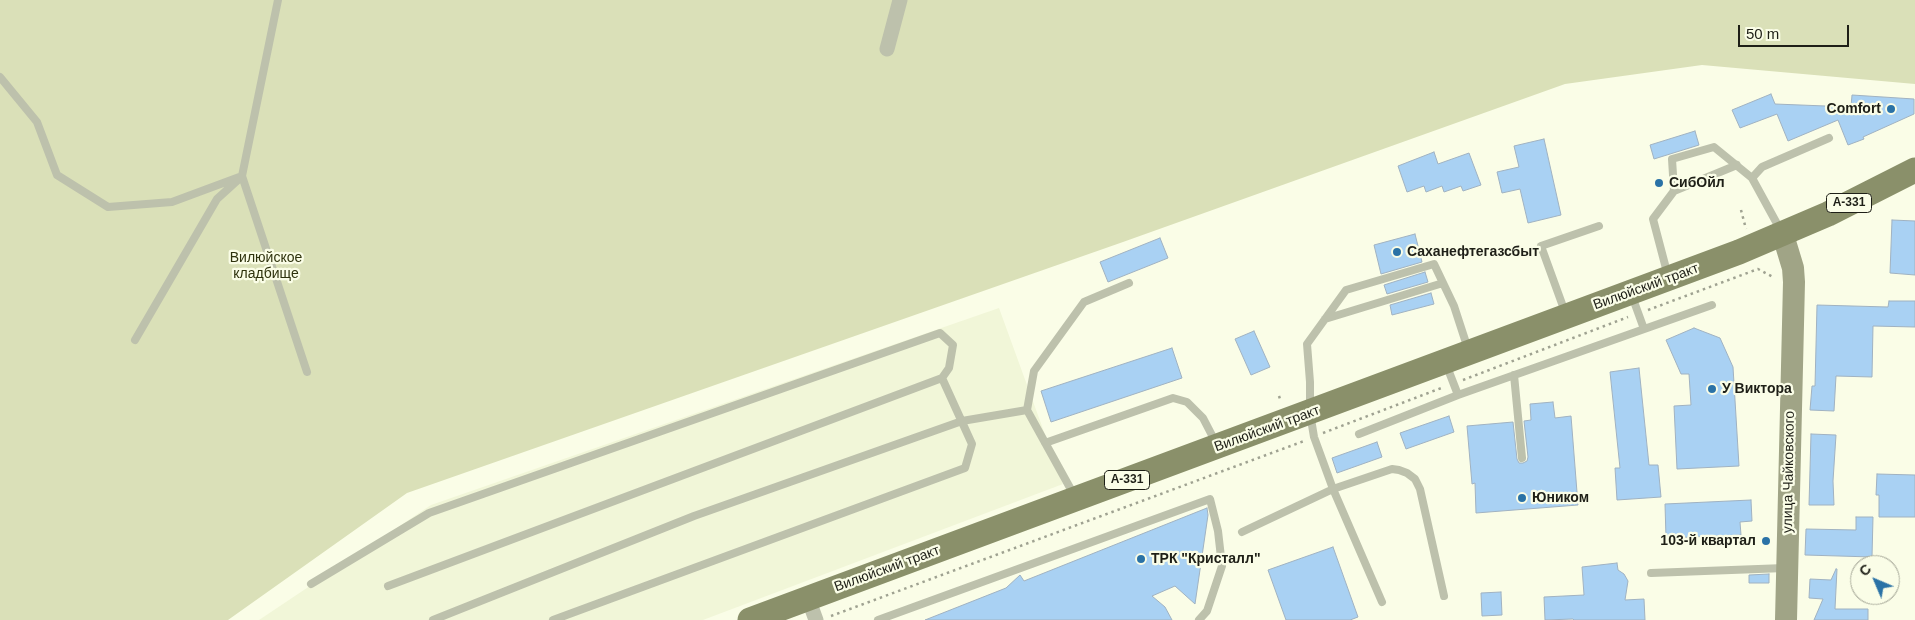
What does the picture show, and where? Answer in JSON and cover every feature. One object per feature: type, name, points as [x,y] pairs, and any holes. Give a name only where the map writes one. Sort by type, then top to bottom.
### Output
[{"type":"main road","name":"А-331","points":[[1783,235],[1915,170]]},
{"type":"main road","name":"Вилюйский тракт","points":[[750,620],[818,612],[1076,499],[1310,412],[1449,372],[1469,353],[1566,316],[1635,303],[1668,278],[1783,235]]},
{"type":"main road","name":"улица Чайковского","points":[[1783,235],[1794,282],[1786,620]]},
{"type":"street","points":[[887,49],[900,0]]},
{"type":"lane","points":[[278,0],[242,176],[307,372]]},
{"type":"lane","points":[[0,77],[37,122],[57,175],[108,207],[172,202],[242,176]]},
{"type":"lane","points":[[1752,178],[1762,167],[1829,138]]},
{"type":"lane","points":[[1674,191],[1672,159],[1714,147],[1752,178],[1783,235]]},
{"type":"lane","points":[[1668,278],[1653,219],[1674,191],[1736,165]]},
{"type":"lane","points":[[135,340],[217,199],[242,176]]},
{"type":"lane","points":[[1566,316],[1541,246],[1600,226]]},
{"type":"lane","points":[[1382,602],[1333,489],[1314,437],[1310,412],[1307,344],[1346,290],[1434,264],[1454,306],[1469,353]]},
{"type":"lane","points":[[1076,499],[1027,410],[1034,371],[1084,302],[1128,283]]},
{"type":"lane","points":[[1325,319],[1443,283]]},
{"type":"lane","points":[[1635,303],[1644,329]]},
{"type":"lane","points":[[1359,434],[1514,375],[1712,305]]},
{"type":"lane","points":[[311,584],[430,513],[940,334],[953,345],[949,368],[942,378],[388,586]]},
{"type":"lane","points":[[1449,372],[1458,396]]},
{"type":"lane","points":[[1514,375],[1522,458]]},
{"type":"lane","points":[[553,620],[965,468],[972,444],[942,378]]},
{"type":"lane","points":[[1045,443],[1173,398],[1187,402],[1203,418],[1218,447]]},
{"type":"lane","points":[[433,620],[694,516],[962,421],[1027,410]]},
{"type":"lane","points":[[1242,532],[1333,489],[1392,469],[1407,473],[1420,488],[1444,596]]},
{"type":"lane","points":[[878,620],[1210,499],[1218,531],[1222,566],[1207,611],[1199,620]]},
{"type":"lane","points":[[1651,573],[1787,568]]},
{"type":"path","points":[[818,612],[1314,437],[1449,372],[1635,303],[1758,269],[1773,277]]},
{"type":"shaded area","points":[[999,308],[1063,484],[703,620],[259,620],[431,505]]},
{"type":"green space","name":"Вилюйское кладбище","points":[[0,0],[1915,0],[1915,84],[1702,65],[1565,84],[1123,242],[407,493],[228,620],[0,620]]},
{"type":"building","points":[[1771,94],[1775,104],[1851,107],[1852,95],[1914,99],[1914,114],[1848,145],[1838,120],[1788,141],[1777,114],[1740,128],[1732,110]]},
{"type":"building","points":[[1695,131],[1699,145],[1654,159],[1650,145]]},
{"type":"building","points":[[1544,139],[1561,215],[1528,223],[1520,189],[1502,193],[1497,172],[1519,167],[1514,146]]},
{"type":"building","points":[[1434,152],[1438,164],[1469,153],[1481,185],[1463,191],[1461,186],[1444,192],[1442,186],[1426,192],[1424,186],[1407,192],[1398,166]]},
{"type":"building","points":[[1892,220],[1915,221],[1915,275],[1890,273]]},
{"type":"building","name":"Саханефтегазсбыт","points":[[1415,234],[1422,262],[1381,274],[1374,245]]},
{"type":"building","points":[[1160,238],[1168,258],[1108,282],[1100,262]]},
{"type":"building","points":[[1425,272],[1428,282],[1387,294],[1384,285]]},
{"type":"building","points":[[1431,293],[1434,304],[1392,315],[1390,305]]},
{"type":"building","points":[[1889,301],[1915,301],[1915,327],[1873,326],[1872,377],[1836,376],[1834,411],[1810,410],[1812,386],[1815,386],[1817,305],[1888,307]]},
{"type":"building","name":"У Виктора","points":[[1694,328],[1720,338],[1733,367],[1739,466],[1677,469],[1674,406],[1691,405],[1689,374],[1681,374],[1666,340]]},
{"type":"building","points":[[1254,331],[1270,367],[1251,375],[1235,339]]},
{"type":"building","points":[[1172,348],[1182,378],[1051,422],[1041,391]]},
{"type":"building","points":[[1639,368],[1649,465],[1658,465],[1661,497],[1617,500],[1615,468],[1620,468],[1610,372]]},
{"type":"building","points":[[1553,402],[1555,418],[1571,416],[1578,505],[1476,513],[1475,483],[1472,484],[1467,426],[1513,422],[1517,459],[1519,463],[1523,463],[1527,461],[1528,457],[1524,421],[1531,420],[1530,404]]},
{"type":"building","points":[[1449,416],[1454,432],[1406,449],[1400,433]]},
{"type":"building","points":[[1811,434],[1836,435],[1833,481],[1834,505],[1809,505]]},
{"type":"building","points":[[1377,442],[1382,457],[1337,473],[1332,458]]},
{"type":"building","points":[[1877,474],[1915,475],[1915,517],[1879,517],[1879,495],[1876,495]]},
{"type":"building","points":[[1751,500],[1752,521],[1740,522],[1741,535],[1666,538],[1665,504]]},
{"type":"building","name":"ТРК \"Кристалл\"","points":[[1207,508],[1208,515],[1195,604],[1175,586],[1152,596],[1165,607],[1172,620],[925,620],[1006,588],[1020,575],[1024,581]]},
{"type":"building","points":[[1856,517],[1873,517],[1872,555],[1805,555],[1806,529],[1856,530]]},
{"type":"building","points":[[1333,547],[1358,617],[1350,620],[1286,620],[1268,570]]},
{"type":"building","points":[[1617,563],[1618,570],[1624,574],[1628,581],[1625,600],[1644,599],[1645,620],[1545,620],[1544,597],[1584,595],[1582,567]]},
{"type":"building","points":[[1836,569],[1835,609],[1868,609],[1868,620],[1814,620],[1823,599],[1809,598],[1810,579],[1831,580]]},
{"type":"building","points":[[1769,574],[1769,583],[1749,583],[1749,575]]},
{"type":"building","points":[[1501,592],[1502,615],[1482,616],[1481,593]]},
{"type":"place","name":"Comfort","points":[[1891,109]]},
{"type":"place","name":"СибОйл","points":[[1659,183]]},
{"type":"place","name":"Саханефтегазсбыт","points":[[1397,252]]},
{"type":"place","name":"У Виктора","points":[[1712,389]]},
{"type":"place","name":"Юником","points":[[1522,498]]},
{"type":"place","name":"103-й квартал","points":[[1766,541]]},
{"type":"place","name":"ТРК \"Кристалл\"","points":[[1141,559]]}]
